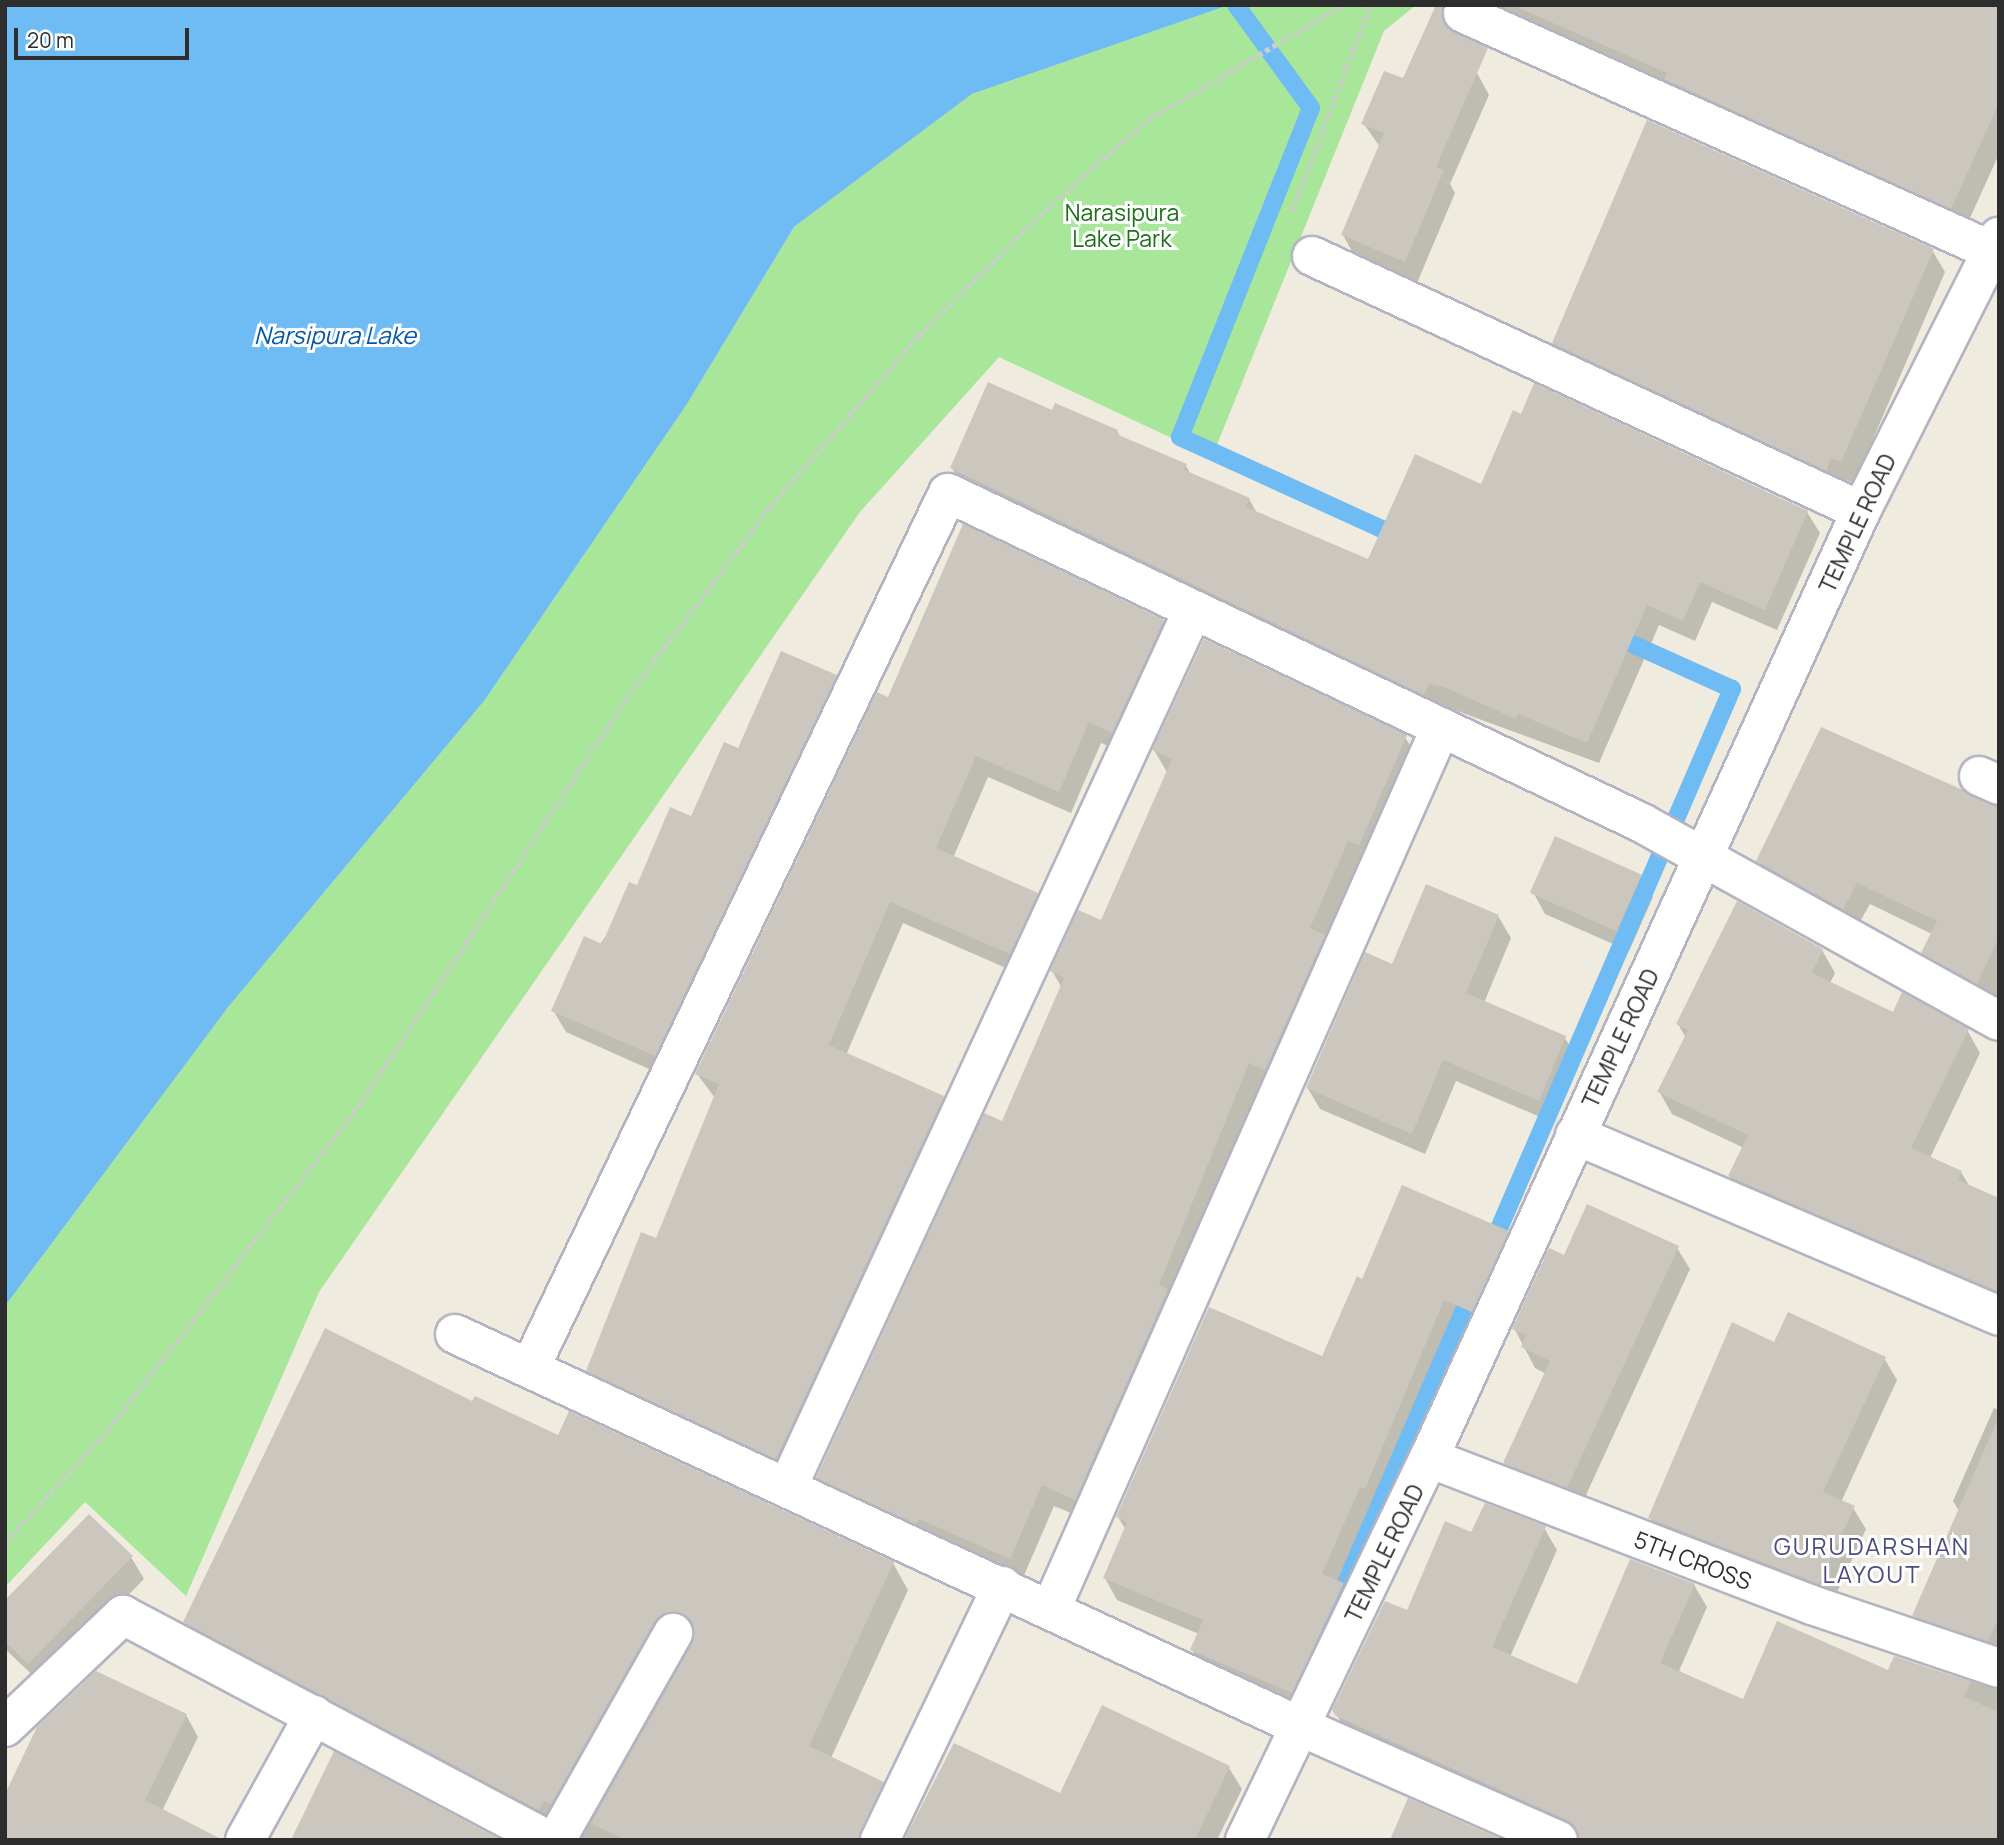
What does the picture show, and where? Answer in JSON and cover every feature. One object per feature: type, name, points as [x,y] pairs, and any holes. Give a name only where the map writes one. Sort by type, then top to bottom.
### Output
[{"type":"street","points":[[1463,13],[1996,244]]},
{"type":"street","name":"TEMPLE ROAD","points":[[1245,1840],[1429,1458],[1575,1135],[1694,855],[1861,511],[1996,244]]},
{"type":"street","points":[[1312,256],[1861,511]]},
{"type":"street","points":[[531,1366],[948,494],[1642,822],[1694,855],[1996,1011]]},
{"type":"street","points":[[788,1486],[1193,610]]},
{"type":"street","points":[[1051,1609],[1441,727]]},
{"type":"street","points":[[1575,1135],[1999,1316]]},
{"type":"street","points":[[455,1334],[531,1366],[1299,1726],[1558,1840]]},
{"type":"street","name":"5TH CROSS","points":[[1429,1458],[1812,1605],[1999,1668]]},
{"type":"street","points":[[880,1840],[1002,1586]]},
{"type":"street","points":[[5,1727],[123,1615],[548,1840]]},
{"type":"street","points":[[556,1840],[673,1633]]},
{"type":"street","points":[[245,1840],[314,1715]]},
{"type":"path","points":[[5,1543],[108,1430],[362,1101],[628,696],[770,507],[918,336],[1045,210],[1148,120],[1343,5]]},
{"type":"path","points":[[1289,218],[1370,5]]},
{"type":"green space","name":"Narasipura Lake Park","points":[[1229,5],[1416,5],[1384,31],[1212,457],[999,357],[860,512],[319,1292],[186,1596],[85,1502],[5,1587],[5,1306],[229,1006],[484,701],[687,404],[794,227],[972,94]]},
{"type":"water","name":"Narsipura Lake","points":[[5,5],[1229,5],[972,94],[794,227],[687,404],[484,701],[229,1006],[5,1306]]},
{"type":"building","points":[[1436,5],[1443,5],[1446,26],[1488,48],[1436,167],[1444,170],[1405,262],[1341,235],[1384,133],[1361,124],[1384,71],[1403,78]]},
{"type":"building","points":[[1512,5],[1999,5],[1999,103],[1951,209],[1664,79],[1667,73]]},
{"type":"building","points":[[1647,120],[1934,249],[1841,462],[1831,458],[1826,471],[1552,343]]},
{"type":"building","points":[[988,382],[1052,410],[1055,403],[1118,430],[1116,434],[1187,464],[1184,470],[1250,498],[1246,507],[1368,559],[1415,454],[1481,484],[1513,410],[1521,414],[1534,383],[1808,511],[1765,610],[1700,582],[1683,621],[1647,605],[1587,743],[1518,714],[1516,719],[1444,687],[1429,684],[1424,695],[950,468]]},
{"type":"building","points":[[963,524],[1164,620],[1112,733],[1089,722],[1059,792],[976,756],[936,848],[1038,893],[1010,954],[890,902],[829,1045],[944,1096],[776,1459],[586,1371],[641,1232],[656,1238],[719,1084],[695,1074],[877,692],[888,697]]},
{"type":"building","points":[[1204,639],[1407,735],[1359,845],[1348,841],[1310,928],[1325,935],[1265,1070],[1249,1063],[1159,1285],[1168,1289],[1075,1500],[1042,1485],[1010,1559],[919,1519],[916,1524],[816,1478],[984,1113],[1002,1121],[1064,978],[1050,971],[1078,910],[1101,920],[1172,759],[1152,750]]},
{"type":"building","points":[[781,651],[837,675],[655,1056],[551,1011],[584,936],[602,944],[629,882],[637,885],[670,807],[691,816],[724,742],[738,748]]},
{"type":"building","points":[[1821,727],[1999,806],[1999,937],[1977,984],[1921,953],[1937,921],[1857,883],[1843,909],[1756,861]]},
{"type":"building","points":[[1555,836],[1642,875],[1617,931],[1530,893]]},
{"type":"building","points":[[1426,884],[1499,915],[1466,993],[1566,1036],[1539,1101],[1443,1060],[1412,1134],[1306,1088],[1365,952],[1392,964]]},
{"type":"building","points":[[1737,901],[1823,949],[1812,973],[1893,1012],[1902,992],[1969,1029],[1911,1148],[1962,1171],[1958,1180],[1999,1198],[1999,1292],[1728,1176],[1748,1135],[1657,1092],[1688,1030],[1676,1024]]},
{"type":"building","points":[[1402,1185],[1509,1231],[1472,1312],[1444,1300],[1365,1489],[1360,1487],[1322,1574],[1344,1583],[1292,1693],[1190,1650],[1203,1620],[1103,1578],[1127,1522],[1116,1517],[1209,1307],[1322,1356],[1357,1276],[1362,1279]]},
{"type":"building","points":[[1587,1204],[1679,1246],[1567,1488],[1503,1463],[1550,1361],[1521,1347],[1526,1335],[1512,1329],[1549,1248],[1564,1255]]},
{"type":"building","points":[[1788,1312],[1886,1357],[1823,1492],[1855,1506],[1819,1584],[1648,1518],[1732,1322],[1774,1342]]},
{"type":"building","points":[[325,1328],[472,1401],[475,1396],[558,1435],[569,1411],[894,1562],[809,1746],[884,1782],[858,1840],[625,1840],[591,1823],[692,1644],[692,1623],[683,1614],[663,1614],[654,1622],[551,1804],[544,1801],[539,1810],[183,1622]]},
{"type":"building","points":[[1999,1416],[1999,1618],[1988,1641],[1912,1616]]},
{"type":"building","points":[[1485,1503],[1546,1526],[1492,1647],[1577,1684],[1630,1559],[1695,1584],[1660,1663],[1743,1699],[1777,1621],[1888,1670],[1894,1656],[1971,1682],[1964,1697],[1999,1712],[1999,1840],[1580,1840],[1576,1828],[1567,1820],[1336,1716],[1332,1710],[1385,1601],[1407,1610],[1445,1521],[1471,1532]]},
{"type":"building","points":[[89,1514],[133,1556],[28,1664],[5,1641],[5,1600]]},
{"type":"building","points":[[96,1671],[187,1714],[145,1800],[223,1840],[5,1840],[5,1794],[37,1727]]},
{"type":"building","points":[[1102,1705],[1230,1766],[1195,1840],[904,1840],[954,1743],[1060,1793]]},
{"type":"building","points":[[334,1751],[501,1840],[291,1840]]},
{"type":"building","points":[[1408,1798],[1503,1840],[1390,1840]]},
{"type":"waterway","points":[[1236,5],[1311,108],[1180,437],[1404,539]]},
{"type":"waterway","points":[[1491,1247],[1732,689],[1610,634]]},
{"type":"waterway","points":[[1323,1636],[1473,1289]]},
{"type":"district","name":"GURUDARSHAN LAYOUT","points":[[1872,1560]]}]
